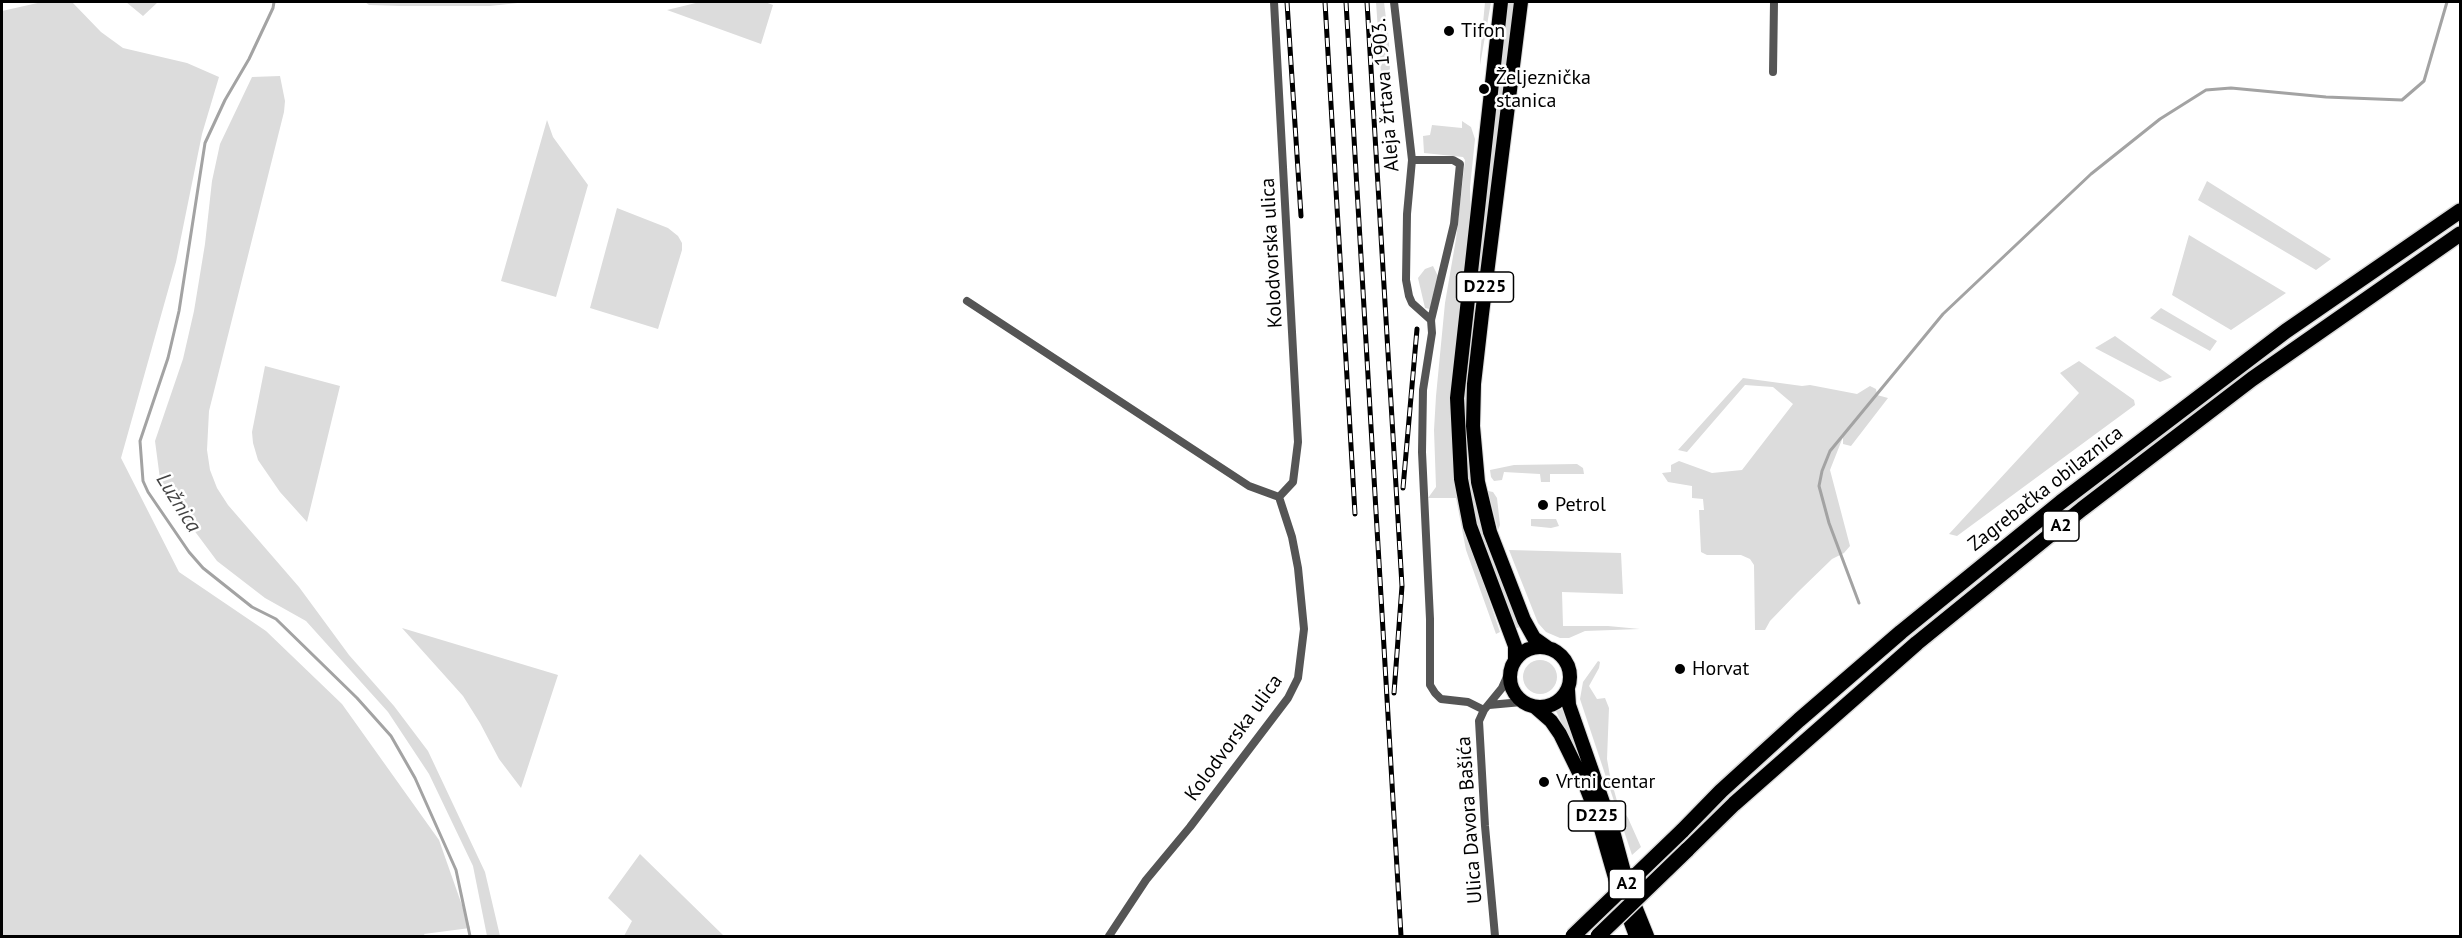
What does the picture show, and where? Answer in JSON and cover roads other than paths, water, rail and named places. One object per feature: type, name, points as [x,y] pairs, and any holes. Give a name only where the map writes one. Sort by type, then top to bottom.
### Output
[{"type":"highway","name":"Zagrebačka obilaznica","points":[[1573,936],[1721,791],[1901,632],[2061,502],[2277,338],[2460,211]]},
{"type":"highway","name":"Zagrebačka obilaznica","points":[[1598,936],[1734,804],[1917,643],[2082,509],[2252,379],[2460,234]]},
{"type":"main road","name":"D225","points":[[1501,2],[1457,398],[1461,479],[1470,526],[1515,646],[1511,687],[1522,702],[1535,707],[1551,721],[1560,734],[1597,815],[1618,888],[1636,936]]},
{"type":"main road","name":"D225","points":[[1521,2],[1474,384],[1473,426],[1478,482],[1490,532],[1524,620],[1534,638],[1566,661],[1571,675],[1568,690],[1569,705],[1613,831],[1630,894],[1647,936]]},
{"type":"main road","points":[[1513,664],[1530,649],[1548,648]]},
{"type":"main road","points":[[1535,707],[1543,708],[1558,702],[1568,690]]},
{"type":"street","name":"Kolodvorska ulica","points":[[1109,936],[1146,880],[1190,827],[1288,698],[1298,678],[1304,629],[1299,568],[1279,497],[1293,482],[1298,442],[1274,2]]},
{"type":"street","name":"Aleja žrtava 1903.","points":[[1394,2],[1412,160],[1407,214],[1408,296],[1431,320]]},
{"type":"street","points":[[1773,72],[1774,2]]},
{"type":"street","points":[[1412,160],[1453,160],[1460,164],[1454,224],[1431,320],[1432,333],[1423,390],[1422,452],[1430,619],[1430,685],[1441,699],[1468,702],[1487,708],[1522,702]]},
{"type":"street","points":[[967,301],[1249,486],[1279,497]]},
{"type":"street","name":"Ulica Davora Bašića","points":[[1495,936],[1479,722],[1502,688],[1513,664]]},
{"type":"waterway","name":"Lužnica","points":[[274,2],[249,59],[225,100],[205,143],[179,311],[168,358],[140,441],[143,481],[189,552],[203,568],[252,607],[276,619],[357,698],[391,736],[415,778],[456,870],[470,936]]},
{"type":"waterway","points":[[1859,603],[1829,523],[1819,486],[1822,471],[1830,451],[1943,314],[2091,174],[2160,119],[2206,90],[2231,88],[2326,97],[2402,100],[2424,81],[2447,2]]},
{"type":"railway","points":[[1287,2],[1301,216]]},
{"type":"railway","points":[[1325,2],[1355,514]]},
{"type":"railway","points":[[1346,2],[1401,936]]},
{"type":"railway","points":[[1367,2],[1402,586],[1394,693]]},
{"type":"railway","points":[[1403,488],[1417,329]]},
{"type":"place","name":"Tifon","points":[[1449,31]]},
{"type":"place","name":"Željeznička stanica","points":[[1484,89]]},
{"type":"place","name":"Petrol","points":[[1543,505]]},
{"type":"place","name":"Horvat","points":[[1680,669]]},
{"type":"place","name":"Vrtni centar","points":[[1544,782]]}]
